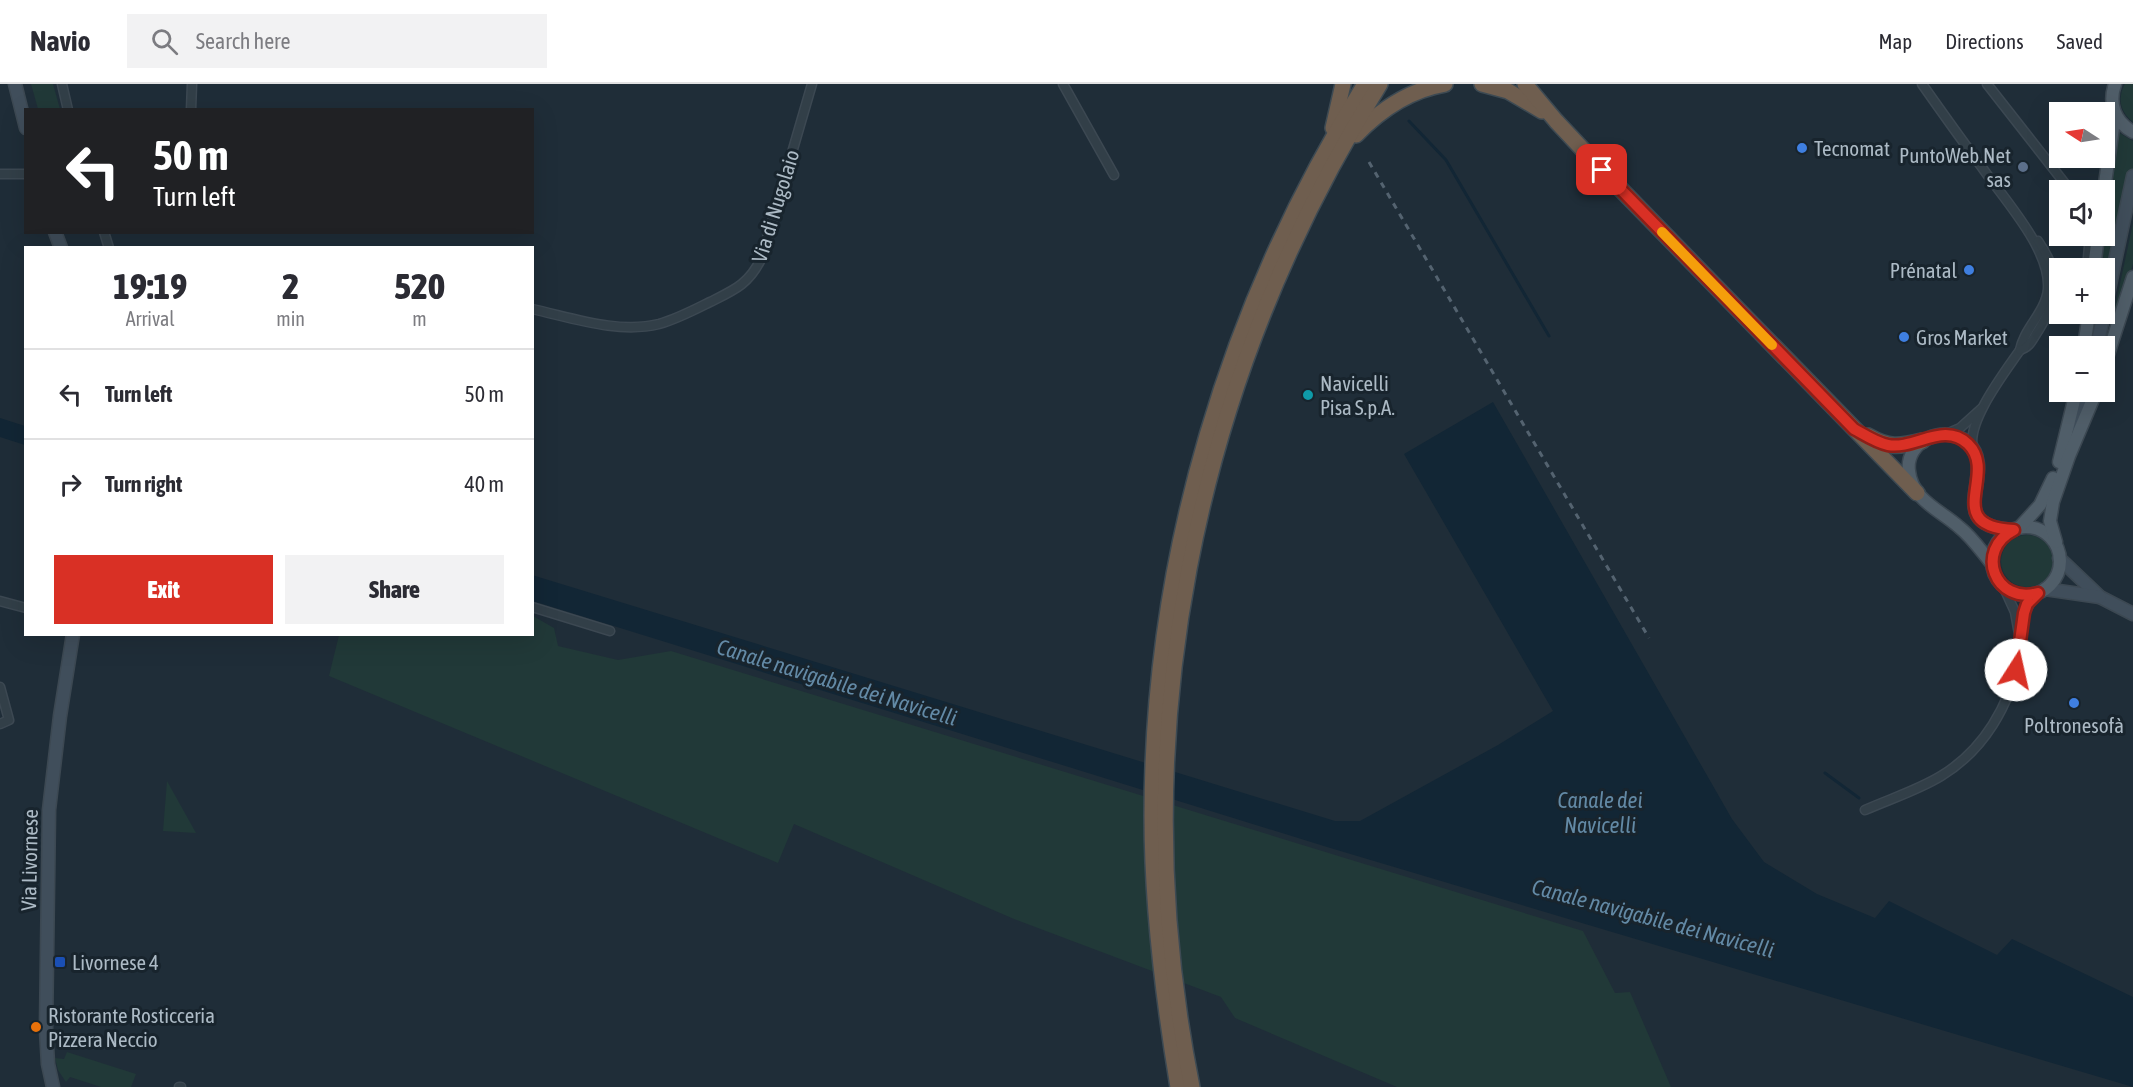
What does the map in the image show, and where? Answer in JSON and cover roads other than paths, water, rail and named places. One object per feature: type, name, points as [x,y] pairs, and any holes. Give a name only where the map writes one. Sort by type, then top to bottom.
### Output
[{"type":"highway","points":[[1335,84],[1338,106]]},
{"type":"highway","points":[[1332,152],[1343,84]]},
{"type":"highway","points":[[1332,152],[1365,84]]},
{"type":"highway","points":[[1192,1087],[1176,1033],[1155,914],[1152,816],[1155,713],[1171,586],[1194,481],[1224,380],[1256,296],[1297,205],[1380,84]]},
{"type":"highway","points":[[1332,152],[1388,106],[1418,91],[1445,84]]},
{"type":"highway","points":[[1482,84],[1501,88],[1522,98],[1556,121]]},
{"type":"highway","points":[[1525,84],[1556,121],[1917,493]]},
{"type":"highway","points":[[1854,429],[1887,445],[1904,445],[1922,441]]},
{"type":"highway","points":[[1176,1033],[1178,1087]]},
{"type":"main road","points":[[2106,84],[2112,101]]},
{"type":"main road","points":[[2112,101],[2115,84]]},
{"type":"main road","points":[[2115,114],[2123,126],[2133,132]]},
{"type":"main road","points":[[2114,336],[2133,277]]},
{"type":"main road","points":[[2058,554],[2051,539],[2042,531],[2030,528],[1993,528],[1977,514],[1973,498],[1978,479],[1978,464],[1974,452],[1962,439],[1944,435],[1922,441],[1912,451],[1908,468],[1912,485],[1917,493],[1959,527],[1992,564],[1998,581],[2004,588],[2020,595],[2042,591],[2056,576],[2058,554],[2050,521],[2066,454],[2074,402]]},
{"type":"main road","points":[[1992,564],[1997,544],[2004,536],[2031,518],[2045,498],[2091,402]]},
{"type":"street","points":[[15,84],[24,120]]},
{"type":"street","points":[[62,84],[68,108]]},
{"type":"street","points":[[191,108],[192,84]]},
{"type":"street","name":"Via di Nugolaio","points":[[534,309],[611,326],[636,327],[666,322],[739,288],[754,273],[761,259],[812,84]]},
{"type":"street","points":[[1063,84],[1114,175]]},
{"type":"street","points":[[1922,84],[2029,232],[2046,271],[2048,290],[2043,306],[2021,342],[2020,350],[1984,406],[1972,435],[1974,452]]},
{"type":"street","points":[[1987,84],[2062,180]]},
{"type":"street","points":[[0,174],[24,174]]},
{"type":"street","points":[[2099,336],[2133,176]]},
{"type":"street","points":[[2066,454],[2083,402]]},
{"type":"street","points":[[1944,435],[1960,428],[1984,406]]},
{"type":"street","points":[[2058,554],[2100,597],[2133,614]]},
{"type":"street","points":[[2004,588],[2015,612],[2021,644]]},
{"type":"street","points":[[1865,810],[1942,776],[1976,748],[2000,713],[2009,695],[2021,644],[2027,604],[2042,591],[2100,597]]},
{"type":"street","points":[[4,602],[24,600]]},
{"type":"street","points":[[4,602],[24,607]]},
{"type":"street","points":[[534,608],[610,631]]},
{"type":"street","name":"Via Livornese","points":[[53,1087],[48,1064],[46,1030],[49,810],[73,636]]},
{"type":"street","points":[[0,687],[9,720],[0,724]]},
{"type":"water","name":"Canale dei Navicelli","points":[[1493,402],[1732,819],[1764,862],[1817,894],[1875,918],[1889,901],[1997,955],[2012,939],[2133,997],[2133,1087],[1327,847],[534,601],[534,576],[1335,821],[1360,821],[1498,745],[1553,711],[1404,454]]},
{"type":"water","points":[[0,418],[24,426],[24,445],[0,437]]},
{"type":"waterway","points":[[1409,121],[1446,160],[1549,336]]},
{"type":"waterway","points":[[1825,773],[1859,798]]},
{"type":"railway","points":[[1369,162],[1649,638]]},
{"type":"place","name":"Tecnomat","points":[[1802,148]]},
{"type":"place","name":"PuntoWeb.Net sas","points":[[2023,167]]},
{"type":"place","name":"Prénatal","points":[[1969,270]]},
{"type":"place","name":"Gros Market","points":[[1904,337]]},
{"type":"place","name":"Navicelli Pisa S.p.A.","points":[[1308,395]]},
{"type":"place","name":"Poltronesofà","points":[[2074,703]]},
{"type":"place","name":"Livornese 4","points":[[60,962]]},
{"type":"place","name":"Ristorante Rosticceria Pizzera Neccio","points":[[36,1027]]},
{"type":"water label","name":"Canale navigabile dei Navicelli","points":[[837,682]]},
{"type":"water label","name":"Canale navigabile dei Navicelli","points":[[1653,918]]}]
